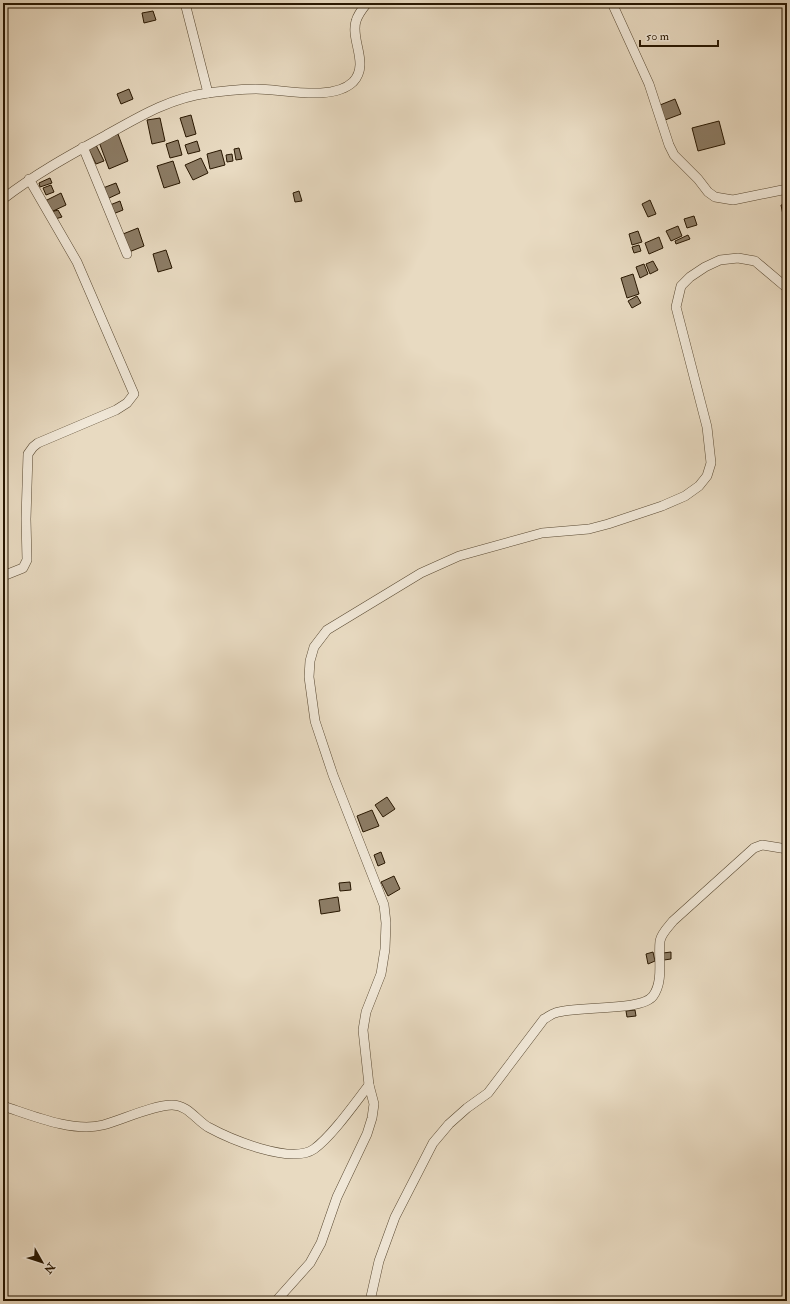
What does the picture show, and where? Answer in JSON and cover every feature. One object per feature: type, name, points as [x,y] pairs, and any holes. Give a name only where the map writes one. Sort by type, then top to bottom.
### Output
[{"type":"street","points":[[185,3],[208,93]]},
{"type":"street","points":[[3,199],[29,179],[158,106],[184,96],[256,89],[324,93],[337,91],[347,86],[354,81],[359,71],[360,54],[354,29],[356,21],[367,3]]},
{"type":"street","points":[[612,3],[649,84],[669,145],[674,155],[698,179],[708,192],[715,197],[733,200],[787,189]]},
{"type":"street","points":[[84,148],[127,254]]},
{"type":"street","points":[[3,576],[23,568],[28,560],[26,519],[28,454],[30,450],[38,443],[116,410],[128,403],[134,394],[77,262],[29,179]]},
{"type":"street","points":[[276,1301],[310,1263],[321,1243],[337,1197],[367,1134],[372,1118],[374,1104],[369,1085],[363,1030],[366,1012],[381,974],[385,949],[386,923],[384,905],[333,775],[315,720],[309,677],[310,661],[314,647],[327,630],[421,573],[459,556],[542,533],[589,529],[608,524],[662,506],[686,496],[699,486],[707,476],[711,464],[707,427],[676,307],[681,286],[690,276],[705,267],[720,260],[738,258],[755,261],[787,288]]},
{"type":"street","points":[[370,1301],[379,1261],[395,1217],[433,1143],[449,1124],[467,1108],[488,1093],[544,1019],[554,1013],[571,1009],[619,1007],[648,1001],[654,996],[657,986],[660,940],[665,929],[672,921],[754,848],[762,845],[787,849]]},
{"type":"street","points":[[3,1106],[71,1126],[84,1127],[101,1126],[160,1107],[173,1105],[190,1112],[205,1125],[222,1134],[262,1149],[294,1155],[305,1153],[314,1149],[338,1124],[369,1085]]},
{"type":"building","points":[[153,11],[156,20],[144,23],[142,13]]},
{"type":"building","points":[[129,89],[133,99],[121,104],[117,94]]},
{"type":"building","points":[[675,99],[681,114],[665,120],[660,105]]},
{"type":"building","points":[[191,115],[196,134],[186,137],[180,118]]},
{"type":"building","points":[[160,118],[165,141],[152,144],[147,120]]},
{"type":"building","points":[[719,121],[725,144],[698,151],[692,128]]},
{"type":"building","points":[[118,134],[128,161],[109,169],[99,142]]},
{"type":"building","points":[[178,140],[182,155],[170,158],[166,144]]},
{"type":"building","points":[[197,141],[200,151],[188,154],[185,145]]},
{"type":"building","points":[[96,145],[104,161],[96,164],[88,148]]},
{"type":"building","points":[[239,148],[242,159],[236,160],[234,149]]},
{"type":"building","points":[[221,150],[225,165],[210,169],[207,154]]},
{"type":"building","points":[[232,154],[233,161],[227,162],[226,155]]},
{"type":"building","points":[[201,158],[208,173],[193,180],[185,165]]},
{"type":"building","points":[[173,161],[180,183],[164,188],[157,166]]},
{"type":"building","points":[[50,178],[52,183],[40,187],[39,183]]},
{"type":"building","points":[[116,183],[120,193],[107,199],[103,188]]},
{"type":"building","points":[[51,185],[54,192],[46,195],[43,188]]},
{"type":"building","points":[[299,191],[302,201],[295,202],[293,193]]},
{"type":"building","points":[[61,193],[66,205],[51,212],[45,201]]},
{"type":"building","points":[[650,200],[656,214],[648,217],[642,204]]},
{"type":"building","points":[[120,201],[123,210],[113,214],[110,205]]},
{"type":"building","points":[[787,204],[787,214],[783,215],[781,205]]},
{"type":"building","points":[[58,210],[62,217],[55,219],[51,212]]},
{"type":"building","points":[[694,216],[697,225],[687,228],[684,219]]},
{"type":"building","points":[[678,226],[682,236],[671,241],[666,231]]},
{"type":"building","points":[[138,228],[144,246],[129,252],[123,234]]},
{"type":"building","points":[[638,231],[642,242],[632,245],[629,234]]},
{"type":"building","points":[[688,235],[690,239],[676,244],[675,241]]},
{"type":"building","points":[[659,237],[663,248],[649,254],[645,243]]},
{"type":"building","points":[[639,245],[641,251],[634,253],[632,247]]},
{"type":"building","points":[[166,250],[172,268],[158,272],[153,254]]},
{"type":"building","points":[[653,261],[658,270],[650,274],[646,264]]},
{"type":"building","points":[[644,264],[648,274],[640,278],[636,267]]},
{"type":"building","points":[[633,274],[639,294],[627,298],[621,278]]},
{"type":"building","points":[[637,296],[641,303],[632,308],[628,301]]},
{"type":"building","points":[[387,797],[395,809],[383,817],[375,805]]},
{"type":"building","points":[[372,810],[379,826],[363,832],[357,816]]},
{"type":"building","points":[[381,852],[385,863],[378,866],[374,855]]},
{"type":"building","points":[[394,876],[400,889],[388,896],[381,882]]},
{"type":"building","points":[[350,882],[351,890],[340,891],[339,883]]},
{"type":"building","points":[[338,897],[340,911],[321,914],[319,900]]},
{"type":"building","points":[[653,952],[655,961],[648,964],[646,954]]},
{"type":"building","points":[[671,952],[671,959],[664,960],[663,953]]},
{"type":"building","points":[[635,1010],[636,1016],[627,1017],[626,1011]]}]
